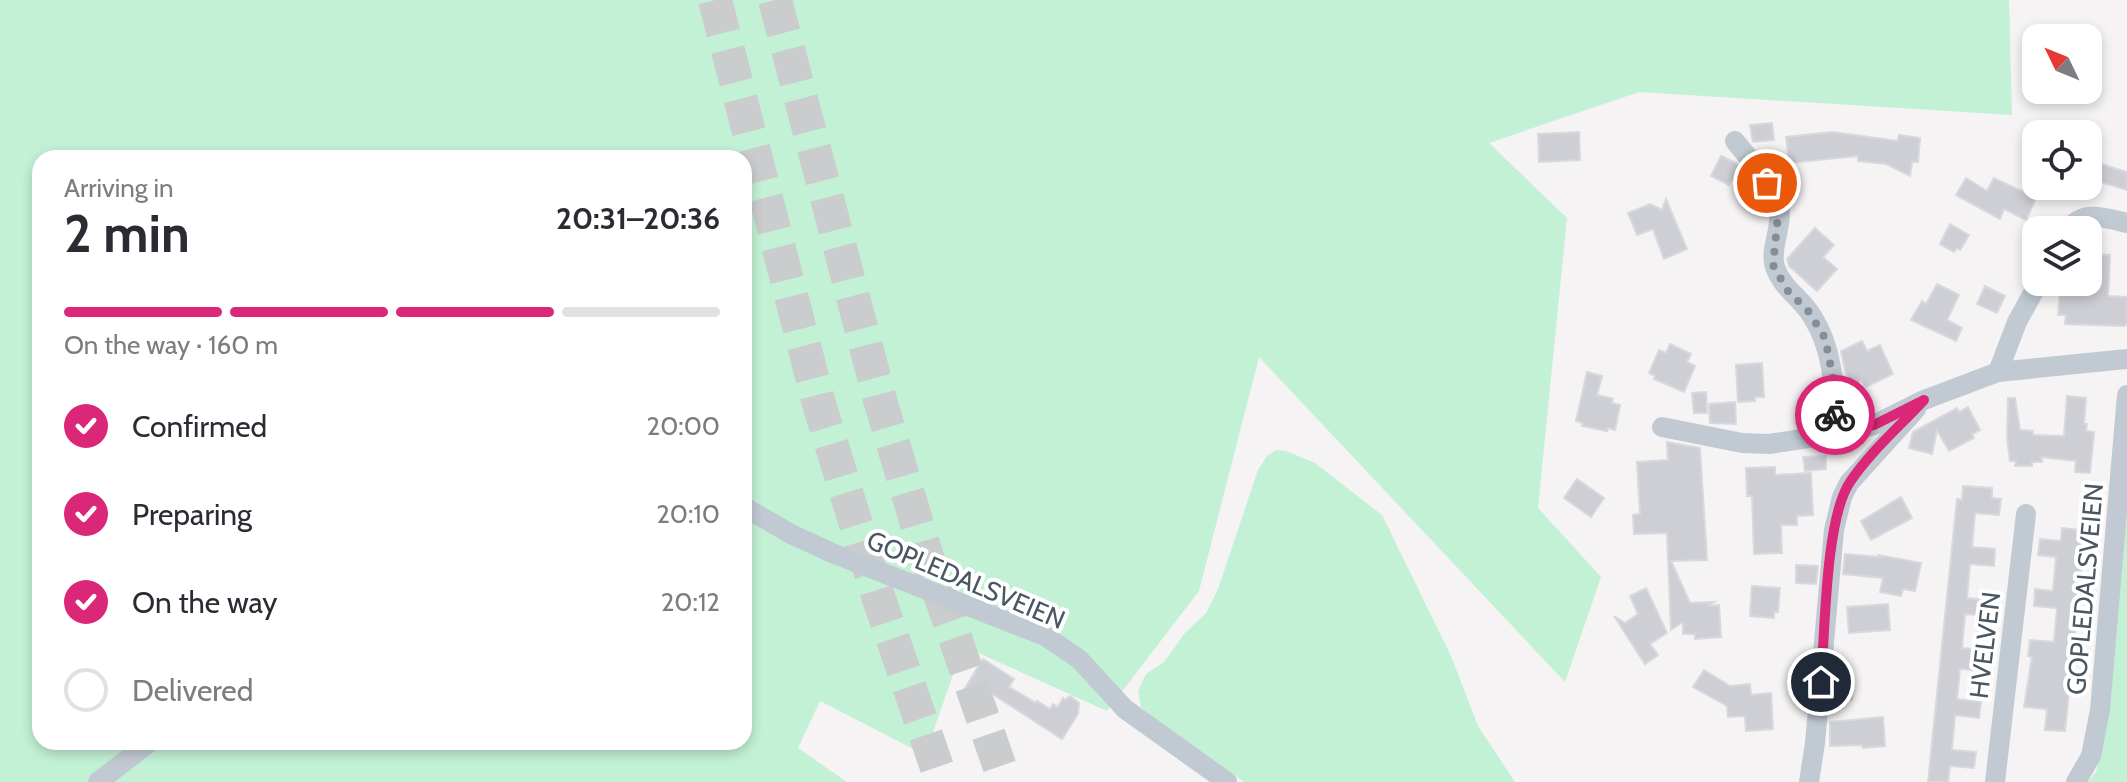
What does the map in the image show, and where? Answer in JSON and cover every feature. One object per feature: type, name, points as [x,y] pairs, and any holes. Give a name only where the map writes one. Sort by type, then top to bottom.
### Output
[{"type":"street","points":[[1735,141],[1767,183],[1779,206],[1773,265],[1787,290],[1809,312],[1825,338],[1833,378],[1836,434]]},
{"type":"street","points":[[2102,219],[2127,223]]},
{"type":"street","points":[[1998,372],[2017,322],[2031,296]]},
{"type":"street","points":[[1662,427],[1742,443],[1769,444],[1874,425],[1924,400],[1998,372],[2127,359]]},
{"type":"street","name":"GOPLEDALSVEIEN","points":[[2076,782],[2091,756],[2100,710],[2127,395]]},
{"type":"street","points":[[1809,782],[1834,530],[1842,497],[1859,471],[1924,400]]},
{"type":"street","name":"GOPLEDALSVEIEN","points":[[752,512],[832,553],[1045,636],[1079,659],[1125,709],[1227,782]]},
{"type":"street","name":"HVELVEN","points":[[1995,782],[2026,514]]},
{"type":"street","points":[[98,782],[140,750]]},
{"type":"green space","points":[[0,0],[2009,0],[2012,115],[1639,92],[1489,143],[1567,218],[1538,508],[1601,577],[1565,682],[1259,357],[1199,591],[1107,711],[963,646],[925,755],[820,701],[798,748],[847,782],[0,782]]},
{"type":"green space","points":[[1276,450],[1315,463],[1382,515],[1451,656],[1478,726],[1515,782],[1244,782],[1141,707],[1138,691],[1146,674],[1164,662],[1185,633],[1206,613],[1218,589],[1258,470],[1267,456]]},
{"type":"green space","points":[[2127,489],[2127,782],[2088,782],[2096,772],[2104,741]]},
{"type":"building","points":[[1772,123],[1774,140],[1753,142],[1750,125]]},
{"type":"building","points":[[1579,132],[1580,160],[1539,162],[1538,134]]},
{"type":"building","points":[[1833,132],[1898,141],[1899,135],[1920,138],[1918,162],[1912,162],[1910,176],[1886,164],[1858,161],[1858,156],[1789,163],[1786,137]]},
{"type":"building","points":[[1721,156],[1741,169],[1729,185],[1711,176]]},
{"type":"building","points":[[2102,164],[2127,172],[2127,190],[2102,182]]},
{"type":"building","points":[[1966,178],[1987,191],[1994,178],[2022,191],[2022,200],[2035,200],[2028,216],[2022,218],[2004,209],[2000,219],[1956,195]]},
{"type":"building","points":[[1666,199],[1687,249],[1664,259],[1653,229],[1637,235],[1628,213],[1650,204],[1662,210]]},
{"type":"building","points":[[1950,224],[1969,235],[1960,250],[1957,248],[1954,252],[1940,244]]},
{"type":"building","points":[[1815,228],[1834,245],[1823,257],[1837,269],[1817,291],[1789,266],[1787,259]]},
{"type":"building","points":[[2102,255],[2110,255],[2108,296],[2127,297],[2127,324],[2065,324],[2066,315],[2058,315],[2059,296],[2102,296]]},
{"type":"building","points":[[1937,284],[1959,295],[1947,320],[1962,328],[1956,341],[1911,320],[1922,301],[1926,304]]},
{"type":"building","points":[[1985,286],[2005,296],[1997,313],[1977,304]]},
{"type":"building","points":[[1862,341],[1867,351],[1880,345],[1893,374],[1866,387],[1861,380],[1852,385],[1841,351]]},
{"type":"building","points":[[1670,344],[1691,354],[1687,362],[1695,366],[1684,392],[1654,379],[1655,376],[1649,373],[1659,350],[1666,353]]},
{"type":"building","points":[[1762,363],[1764,397],[1738,402],[1736,365]]},
{"type":"building","points":[[1587,372],[1602,376],[1597,395],[1613,399],[1612,403],[1620,405],[1615,430],[1582,426],[1583,423],[1576,421]]},
{"type":"building","points":[[1706,392],[1707,413],[1694,413],[1692,393]]},
{"type":"building","points":[[2067,396],[2086,398],[2084,424],[2087,424],[2086,431],[2094,432],[2090,473],[2075,472],[2076,461],[2042,457],[2042,462],[2032,462],[2032,466],[2015,466],[2016,461],[2010,461],[2007,438],[2008,398],[2015,398],[2020,430],[2033,431],[2033,435],[2064,436]]},
{"type":"building","points":[[1735,402],[1736,424],[1710,423],[1709,404]]},
{"type":"building","points":[[1968,407],[1980,430],[1972,434],[1974,438],[1949,451],[1937,430],[1932,454],[1909,448],[1913,432],[1957,408],[1959,412]]},
{"type":"building","points":[[1667,442],[1700,448],[1707,560],[1671,561],[1690,603],[1714,602],[1708,606],[1719,605],[1721,637],[1695,639],[1695,634],[1683,634],[1683,622],[1671,630],[1667,533],[1634,534],[1633,515],[1640,514],[1637,462],[1668,460]]},
{"type":"building","points":[[1826,456],[1826,469],[1805,471],[1803,457]]},
{"type":"building","points":[[1775,467],[1775,475],[1811,473],[1813,515],[1797,516],[1797,525],[1781,525],[1782,553],[1754,554],[1752,496],[1747,496],[1746,468]]},
{"type":"building","points":[[1577,479],[1604,498],[1591,517],[1564,498]]},
{"type":"building","points":[[1963,486],[1992,488],[1992,498],[2001,499],[1999,515],[1975,513],[1972,547],[1995,549],[1994,566],[1970,564],[1967,598],[1990,600],[1989,616],[1965,614],[1962,648],[1985,650],[1984,671],[1960,669],[1957,699],[1981,702],[1979,718],[1955,715],[1952,750],[1976,752],[1974,768],[1950,766],[1948,782],[1928,782],[1957,499],[1962,500]]},
{"type":"building","points":[[1901,497],[1912,518],[1871,540],[1861,521]]},
{"type":"building","points":[[2062,528],[2080,530],[2085,535],[2065,731],[2045,730],[2047,709],[2024,707],[2032,657],[2028,656],[2030,640],[2054,642],[2057,608],[2034,606],[2035,589],[2053,591],[2056,557],[2038,555],[2040,539],[2061,541]]},
{"type":"building","points":[[1845,554],[1879,555],[1921,563],[1915,591],[1903,589],[1901,596],[1880,592],[1883,578],[1843,574]]},
{"type":"building","points":[[1796,565],[1818,566],[1816,584],[1796,583]]},
{"type":"building","points":[[1752,586],[1780,588],[1778,612],[1774,612],[1774,618],[1750,616]]},
{"type":"building","points":[[1646,588],[1667,633],[1650,644],[1658,655],[1645,664],[1614,616],[1625,623],[1638,614],[1630,596]]},
{"type":"building","points":[[1888,604],[1890,630],[1849,633],[1847,607]]},
{"type":"building","points":[[983,659],[1014,679],[1009,687],[1036,703],[1050,709],[1053,704],[1058,707],[1063,698],[1065,700],[1070,696],[1079,703],[1078,714],[1062,739],[983,688],[974,701],[962,693]]},
{"type":"building","points":[[1704,670],[1730,686],[1750,684],[1751,695],[1771,693],[1773,729],[1746,731],[1745,716],[1728,717],[1727,706],[1693,687]]},
{"type":"building","points":[[1834,679],[1854,682],[1852,700],[1832,697]]},
{"type":"building","points":[[1883,717],[1885,746],[1830,746],[1830,722]]},
{"type":"tunnel","points":[[715,0],[819,404],[878,596],[942,782]]},
{"type":"tunnel","points":[[775,0],[880,400],[926,554],[1005,782]]},
{"type":"way so far","points":[[1767,183],[1779,206],[1773,265],[1787,290],[1809,312],[1825,338],[1833,378],[1835,415]]},
{"type":"route","points":[[1821,682],[1834,530],[1842,497],[1859,471],[1924,400],[1874,425],[1836,434],[1835,415]]}]
